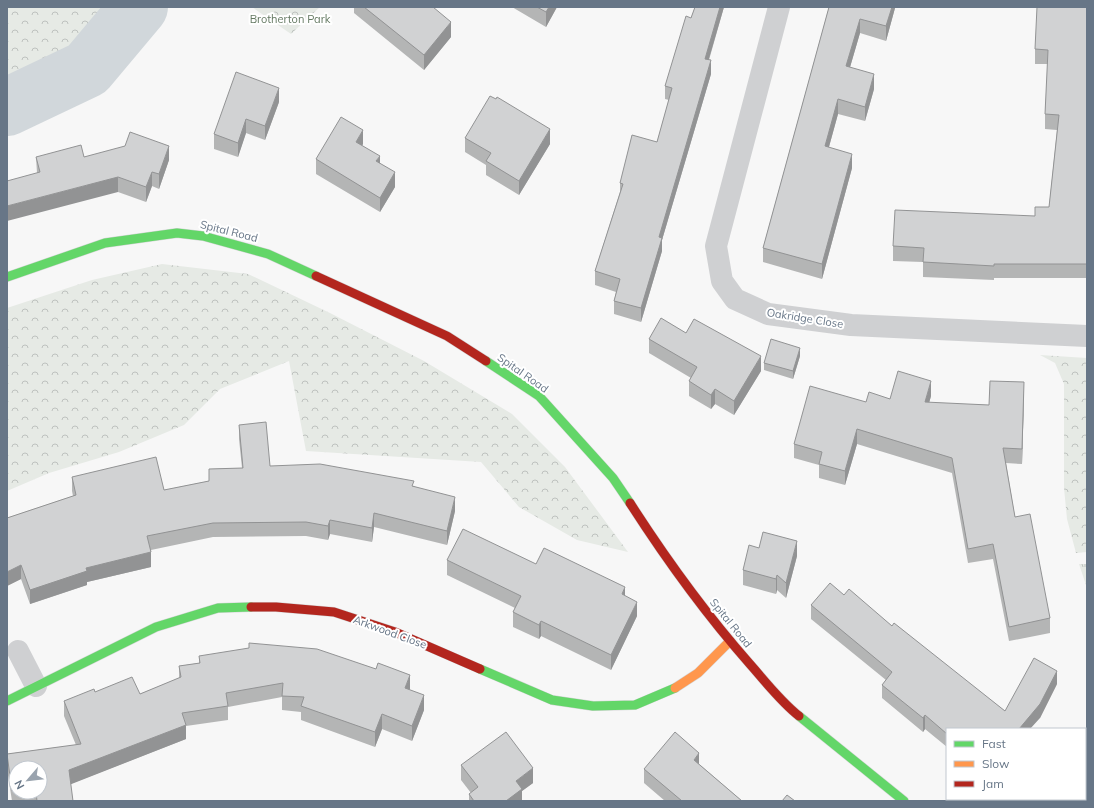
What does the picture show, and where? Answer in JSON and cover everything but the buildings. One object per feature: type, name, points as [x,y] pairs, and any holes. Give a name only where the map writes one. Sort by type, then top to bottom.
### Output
[{"type":"main road","name":"Spital Road","points":[[7,277],[105,243],[177,233],[203,236],[268,254],[447,336],[540,396],[613,478],[661,551],[730,641],[786,706],[904,801]]},
{"type":"main road","name":"Arkwood Close","points":[[7,701],[156,627],[218,608],[276,607],[334,612],[395,632],[552,700],[593,706],[635,705],[669,692],[698,673],[730,641]]},
{"type":"street","name":"Oakridge Close","points":[[780,7],[716,246],[722,281],[735,299],[768,314],[851,325],[1087,336]]},
{"type":"street","points":[[18,651],[36,686]]},
{"type":"green space","points":[[7,7],[139,7],[87,69],[7,107]]},
{"type":"green space","name":"Brotherton Park","points":[[252,7],[320,7],[291,34]]},
{"type":"green space","points":[[162,264],[248,274],[330,313],[424,361],[512,414],[565,467],[628,552],[577,540],[519,507],[481,462],[306,451],[289,361],[220,389],[184,425],[119,452],[49,473],[7,491],[7,308],[92,280]]},
{"type":"green space","points":[[1040,355],[1087,358],[1087,552],[1076,553],[1067,519],[1064,488],[1064,384],[1055,363]]},
{"type":"green space","points":[[1079,564],[1087,564],[1087,588]]},
{"type":"waterway","points":[[7,107],[87,69],[139,7]]},
{"type":"traffic: fast","points":[[7,277],[105,243],[177,233],[203,236],[268,254],[316,276]]},
{"type":"traffic: fast","points":[[486,361],[539,396],[613,478],[630,503]]},
{"type":"traffic: fast","points":[[7,701],[156,627],[218,608],[251,607]]},
{"type":"traffic: fast","points":[[480,669],[552,700],[593,706],[635,705],[675,688]]},
{"type":"traffic: fast","points":[[799,716],[904,801]]},
{"type":"traffic: slow","points":[[675,688],[698,673],[730,641]]},
{"type":"traffic: jam","points":[[316,276],[447,336],[486,361]]},
{"type":"traffic: jam","points":[[630,503],[672,565],[717,625],[773,691],[799,716]]},
{"type":"traffic: jam","points":[[251,607],[276,607],[334,612],[395,632],[480,669]]}]
